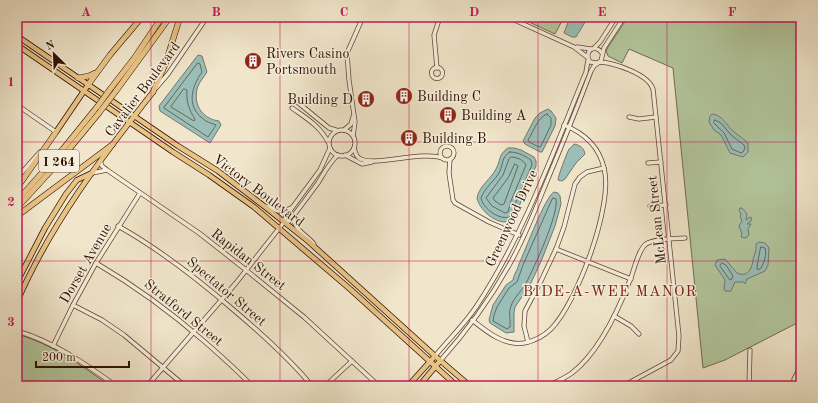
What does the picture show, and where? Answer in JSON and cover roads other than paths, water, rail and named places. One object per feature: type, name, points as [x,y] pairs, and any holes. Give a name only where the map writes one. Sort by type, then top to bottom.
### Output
[{"type":"highway","points":[[88,85],[142,17]]},
{"type":"highway","name":"I 264","points":[[17,208],[57,164],[99,113],[162,17]]},
{"type":"highway","name":"I 264","points":[[17,200],[63,149],[97,107],[114,90],[170,17]]},
{"type":"highway","points":[[153,92],[165,65],[180,17]]},
{"type":"highway","points":[[78,78],[89,76],[98,71]]},
{"type":"highway","points":[[17,188],[56,132]]},
{"type":"highway","points":[[17,216],[112,145]]},
{"type":"main road","name":"Victory Boulevard","points":[[17,36],[178,146],[218,171],[264,206],[321,253],[440,361],[470,386]]},
{"type":"main road","name":"Victory Boulevard","points":[[17,45],[224,185],[279,228],[350,289],[457,386]]},
{"type":"main road","points":[[56,132],[88,85]]},
{"type":"main road","name":"Cavalier Boulevard","points":[[17,302],[41,254],[60,221],[100,161],[153,92]]},
{"type":"main road","name":"Cavalier Boulevard","points":[[17,282],[45,228],[66,194],[77,180],[92,173]]},
{"type":"main road","name":"Greenwood Drive","points":[[408,386],[435,356]]},
{"type":"main road","name":"Greenwood Drive","points":[[419,386],[440,361]]},
{"type":"street","name":"Cavalier Boulevard","points":[[153,92],[168,74],[207,17]]},
{"type":"street","points":[[363,17],[347,53],[355,122],[353,136],[354,148],[359,158],[364,161],[377,161]]},
{"type":"street","points":[[437,68],[434,35],[440,17]]},
{"type":"street","points":[[508,17],[574,47],[592,63],[598,63],[602,59],[602,54],[607,42],[624,17]]},
{"type":"street","points":[[588,58],[588,51],[600,42],[616,17]]},
{"type":"street","points":[[574,47],[599,49],[602,54]]},
{"type":"street","name":"McLean Street","points":[[602,54],[616,65],[640,76],[650,83],[653,89],[679,336],[678,351],[674,358],[623,386]]},
{"type":"street","name":"Greenwood Drive","points":[[435,356],[468,317],[500,269],[518,235],[586,72],[588,58]]},
{"type":"street","name":"McLean Street","points":[[598,63],[616,65]]},
{"type":"street","name":"Greenwood Drive","points":[[440,361],[473,321],[496,288],[524,238],[570,127],[591,71],[598,63]]},
{"type":"street","points":[[296,101],[329,128],[337,131]]},
{"type":"street","points":[[17,105],[56,132],[17,178]]},
{"type":"street","points":[[292,108],[318,127],[324,134],[329,142],[330,148],[335,154],[345,155],[362,164],[430,155],[446,147],[452,150],[454,154],[450,159],[449,173],[453,200],[455,203],[489,222],[524,238]]},
{"type":"street","points":[[329,142],[332,134],[337,131],[344,130],[351,124],[354,116]]},
{"type":"street","points":[[629,117],[639,119],[656,117]]},
{"type":"street","points":[[468,317],[493,336],[505,342],[516,344],[528,342],[541,337],[553,326],[570,299],[596,238],[603,209],[606,186],[604,168],[599,154],[591,142],[570,127],[564,125]]},
{"type":"street","points":[[344,130],[353,136]]},
{"type":"street","points":[[147,386],[222,300],[284,222],[284,218],[320,170],[330,148]]},
{"type":"street","points":[[345,155],[354,148]]},
{"type":"street","points":[[441,150],[440,154],[449,173]]},
{"type":"street","points":[[284,222],[289,221],[294,215],[318,183],[328,166],[338,155]]},
{"type":"street","points":[[430,155],[450,159]]},
{"type":"street","name":"Rapidan Street","points":[[100,161],[102,166],[107,170],[204,237],[246,270],[304,317],[379,386]]},
{"type":"street","points":[[648,163],[661,162]]},
{"type":"street","points":[[528,342],[524,326],[525,311],[556,250],[578,180],[587,172],[604,168]]},
{"type":"street","points":[[92,173],[107,170]]},
{"type":"street","name":"Dorset Avenue","points":[[53,346],[96,263],[140,193]]},
{"type":"street","points":[[650,206],[666,205]]},
{"type":"street","points":[[264,206],[270,206],[275,211],[280,212],[292,208]]},
{"type":"street","points":[[294,215],[295,227],[310,239],[321,253]]},
{"type":"street","name":"Spectator Street","points":[[118,226],[165,255],[222,300],[278,348],[298,368],[312,386]]},
{"type":"street","points":[[548,386],[573,372],[596,348],[614,316],[631,279],[643,247],[652,242],[685,238]]},
{"type":"street","points":[[556,250],[631,279]]},
{"type":"street","name":"Stratford Street","points":[[96,263],[146,294],[194,332],[252,386]]},
{"type":"street","points":[[73,305],[102,320],[118,331],[185,386]]},
{"type":"street","points":[[614,316],[635,329],[639,334]]},
{"type":"street","points":[[17,331],[37,338],[53,346],[83,363],[116,386]]},
{"type":"street","points":[[749,386],[750,350]]},
{"type":"street","points":[[325,386],[352,361]]},
{"type":"street","points":[[794,386],[794,379],[801,366]]},
{"type":"street","points":[[561,380],[570,386]]},
{"type":"water","points":[[570,17],[588,17],[576,37],[572,37],[564,33]]},
{"type":"water","points":[[198,55],[202,56],[207,72],[200,82],[196,92],[197,104],[207,117],[219,121],[221,125],[210,143],[160,111],[159,106]]},
{"type":"water","points":[[548,109],[556,118],[555,126],[542,152],[540,152],[525,144],[523,141],[535,118],[540,113]]},
{"type":"water","points":[[712,114],[721,118],[732,130],[748,143],[748,152],[743,157],[730,153],[721,135],[714,130],[709,122]]},
{"type":"water","points":[[574,144],[581,147],[585,154],[576,163],[565,179],[562,181],[558,180],[568,151]]},
{"type":"water","points":[[508,148],[521,150],[534,157],[536,166],[524,192],[515,219],[509,222],[504,222],[492,218],[482,209],[477,198],[480,190],[498,166],[501,155]]},
{"type":"water","points":[[554,192],[558,193],[560,196],[561,204],[555,226],[530,285],[515,307],[514,332],[506,333],[490,323],[489,320],[493,305],[506,285],[513,280],[530,237],[550,196]]},
{"type":"water","points":[[742,208],[747,214],[746,220],[750,217],[752,218],[747,224],[751,224],[748,229],[749,235],[746,238],[741,237],[742,234],[739,226],[742,221],[739,210]]},
{"type":"water","points":[[759,242],[765,243],[769,248],[768,265],[765,271],[747,279],[745,284],[743,282],[735,282],[731,291],[725,291],[725,280],[715,265],[717,260],[725,259],[737,273],[747,273],[752,266],[756,244]]},
{"type":"place","name":"Rivers Casino Portsmouth","points":[[253,61]]},
{"type":"place","name":"Building C","points":[[404,96]]},
{"type":"place","name":"Building D","points":[[366,99]]},
{"type":"place","name":"Building A","points":[[448,115]]},
{"type":"place","name":"Building B","points":[[409,138]]},
{"type":"district","name":"BIDE-A-WEE MANOR","points":[[610,291]]}]
